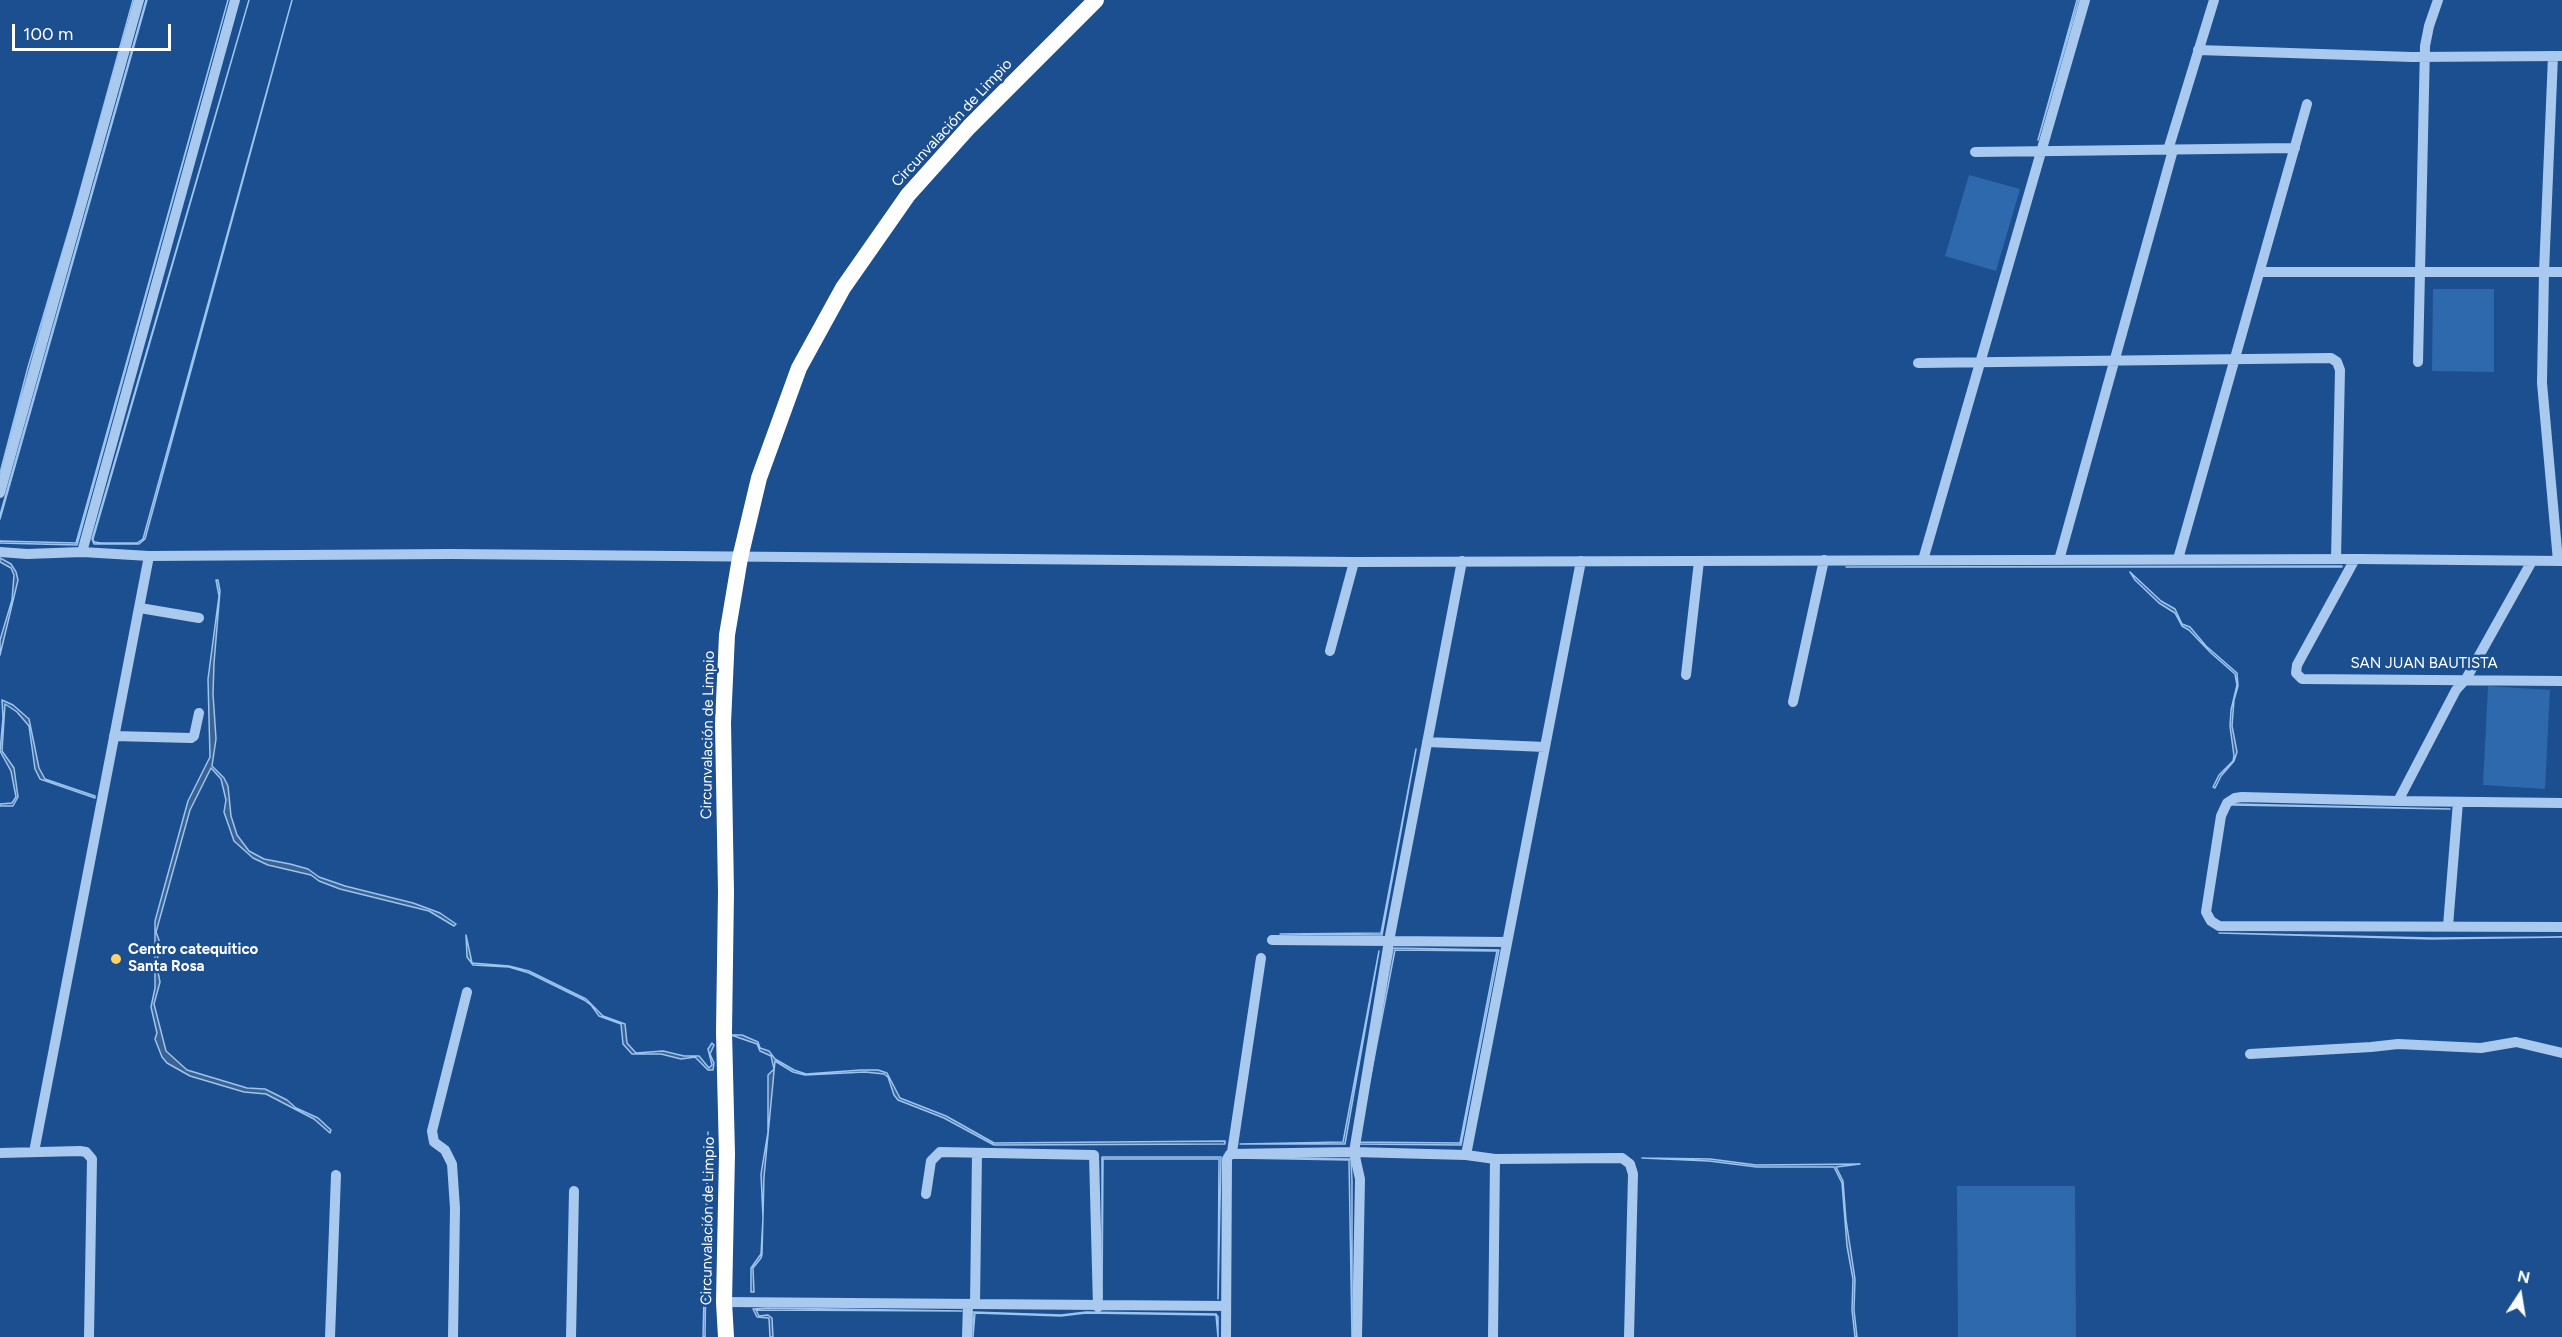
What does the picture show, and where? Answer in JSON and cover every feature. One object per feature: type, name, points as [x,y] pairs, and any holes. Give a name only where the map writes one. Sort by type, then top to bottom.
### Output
[{"type":"highway","name":"Circunvalación de Limpio","points":[[726,1337],[724,1302],[727,1154],[724,1032],[726,892],[723,723],[727,635],[740,558],[759,478],[799,368],[843,288],[908,195],[969,127],[1096,0]]},
{"type":"street","points":[[0,493],[139,0]]},
{"type":"street","points":[[82,552],[234,0]]},
{"type":"street","points":[[1923,560],[2085,0]]},
{"type":"street","points":[[2059,560],[2198,50],[2214,0]]},
{"type":"street","points":[[2418,362],[2426,37],[2438,0]]},
{"type":"street","points":[[0,552],[27,554],[82,552],[149,556],[462,555],[1354,562],[2178,559],[2560,561],[2542,383],[2544,272],[2557,56],[2426,57],[2198,50]]},
{"type":"street","points":[[2178,559],[2307,104]]},
{"type":"street","points":[[1976,152],[2295,148]]},
{"type":"street","points":[[2260,273],[2562,272]]},
{"type":"street","points":[[1918,363],[2331,358],[2337,362],[2340,370],[2336,559]]},
{"type":"street","points":[[34,1152],[149,556]]},
{"type":"street","name":"SAN JUAN BAUTISTA","points":[[2355,559],[2297,665],[2296,673],[2302,679],[2562,681]]},
{"type":"street","points":[[1793,702],[1824,560]]},
{"type":"street","points":[[1357,1337],[1360,1179],[1354,1152],[1389,941],[1462,561]]},
{"type":"street","points":[[1466,1155],[1581,561]]},
{"type":"street","points":[[1686,675],[1699,561]]},
{"type":"street","points":[[2398,801],[2456,690],[2466,679],[2532,561]]},
{"type":"street","points":[[1330,651],[1354,562]]},
{"type":"street","points":[[140,608],[199,618]]},
{"type":"street","points":[[114,736],[191,738],[194,736],[199,713]]},
{"type":"street","points":[[1427,742],[1545,747]]},
{"type":"street","points":[[2562,802],[2398,801],[2242,796],[2235,798],[2227,803],[2221,816],[2206,912],[2211,921],[2219,926],[2562,927]]},
{"type":"street","points":[[2448,926],[2458,802]]},
{"type":"street","points":[[1272,940],[1507,942]]},
{"type":"street","points":[[1226,1337],[1227,1159],[1232,1152],[1261,958]]},
{"type":"street","points":[[453,1337],[455,1229],[453,1174],[450,1158],[445,1150],[434,1142],[432,1131],[467,992]]},
{"type":"street","points":[[2250,1054],[2398,1044],[2481,1048],[2516,1042],[2562,1053]]},
{"type":"street","points":[[0,1153],[80,1151],[86,1152],[92,1159],[88,1337]]},
{"type":"street","points":[[1232,1152],[1354,1152],[1466,1155],[1495,1159],[1622,1158],[1630,1164],[1633,1174],[1629,1337]]},
{"type":"street","points":[[967,1337],[971,1304],[976,1153]]},
{"type":"street","points":[[926,1194],[932,1161],[937,1154],[1094,1155],[1098,1307]]},
{"type":"street","points":[[1493,1337],[1495,1159]]},
{"type":"street","points":[[330,1337],[336,1174]]},
{"type":"street","points":[[571,1337],[574,1191]]},
{"type":"street","points":[[724,1302],[1098,1307],[1226,1306]]},
{"type":"shaded area","points":[[133,0],[74,214],[0,473],[28,367],[74,213]]},
{"type":"shaded area","points":[[147,0],[0,519],[0,515]]},
{"type":"shaded area","points":[[228,0],[77,545],[0,543],[0,541],[76,543]]},
{"type":"shaded area","points":[[249,0],[93,539],[94,542],[101,543],[137,543],[143,539],[292,0],[145,539],[139,544],[94,544],[92,539]]},
{"type":"shaded area","points":[[2077,0],[2079,0],[2038,140]]},
{"type":"shaded area","points":[[1969,175],[2020,189],[1996,271],[1945,256]]},
{"type":"shaded area","points":[[2433,289],[2494,289],[2494,372],[2432,371]]},
{"type":"shaded area","points":[[0,558],[11,564],[18,580],[0,655],[0,640],[12,600],[14,575],[11,568],[0,562]]},
{"type":"shaded area","points":[[2342,566],[2342,567],[1846,567]]},
{"type":"shaded area","points":[[2130,572],[2161,601],[2175,609],[2182,624],[2190,627],[2206,646],[2237,673],[2238,686],[2234,700],[2232,726],[2237,752],[2234,761],[2221,776],[2215,788],[2213,787],[2219,775],[2233,761],[2234,756],[2230,726],[2231,710],[2237,685],[2235,674],[2182,626],[2175,613],[2159,603],[2135,580]]},
{"type":"shaded area","points":[[216,580],[218,580],[220,591],[213,694],[216,739],[212,766],[224,778],[228,786],[231,816],[237,835],[249,851],[264,859],[308,869],[319,877],[345,886],[413,903],[440,913],[456,924],[454,926],[429,911],[340,889],[319,881],[311,875],[268,865],[253,858],[234,841],[224,812],[226,800],[221,779],[211,768],[190,810],[156,932],[159,940],[157,967],[160,982],[154,1004],[166,1051],[187,1070],[247,1088],[265,1089],[287,1100],[296,1108],[318,1118],[331,1130],[330,1133],[314,1119],[266,1094],[244,1092],[190,1076],[167,1063],[155,1039],[157,1033],[151,1007],[155,988],[155,921],[188,801],[210,757],[208,679],[219,596]]},
{"type":"shaded area","points":[[2488,686],[2550,690],[2545,789],[2483,785]]},
{"type":"shaded area","points":[[2,700],[13,705],[29,719],[39,768],[45,779],[95,796],[95,798],[40,779],[35,769],[29,726],[17,712],[5,704],[2,751],[14,768],[18,797],[13,806],[0,806],[0,804],[12,803],[16,797],[11,771],[0,751]]},
{"type":"shaded area","points":[[1416,749],[1382,935],[1280,934],[1381,933]]},
{"type":"shaded area","points":[[2234,804],[2450,809],[2233,805]]},
{"type":"shaded area","points":[[2219,933],[2432,938],[2562,937],[2432,939]]},
{"type":"shaded area","points":[[466,935],[472,963],[509,966],[529,971],[586,999],[603,1016],[625,1024],[627,1043],[636,1053],[663,1051],[684,1056],[699,1056],[709,1068],[712,1065],[708,1049],[712,1043],[714,1045],[710,1054],[714,1063],[713,1070],[708,1070],[695,1057],[681,1059],[661,1054],[632,1054],[623,1044],[621,1024],[599,1016],[584,1000],[529,973],[509,967],[473,965],[467,957]]},
{"type":"shaded area","points":[[1393,948],[1499,950],[1461,1145],[1357,1144]],"holes":[[[1395,950],[1497,951],[1460,1143],[1358,1142]]]},
{"type":"shaded area","points":[[1379,951],[1345,1144],[1240,1144],[1343,1142]]},
{"type":"shaded area","points":[[731,1035],[742,1035],[758,1042],[760,1048],[769,1051],[775,1059],[806,1074],[861,1070],[878,1070],[887,1073],[900,1098],[946,1116],[994,1143],[1225,1141],[1225,1144],[994,1145],[944,1118],[898,1100],[888,1077],[884,1074],[865,1072],[805,1075],[793,1072],[775,1061],[764,1177],[763,1217],[761,1174],[768,1132],[768,1075],[774,1069],[771,1056],[760,1051],[757,1044]]},
{"type":"shaded area","points":[[708,1132],[705,1337],[703,1337]]},
{"type":"shaded area","points":[[1102,1157],[1221,1157],[1218,1299],[1219,1159],[1103,1159],[1102,1298]]},
{"type":"shaded area","points":[[1234,1158],[1351,1159],[1352,1337],[1349,1160]]},
{"type":"shaded area","points":[[1642,1158],[1710,1159],[1756,1165],[1860,1164],[1836,1167],[1843,1181],[1855,1279],[1854,1310],[1857,1337],[1855,1337],[1852,1310],[1853,1279],[1847,1246],[1842,1183],[1834,1167],[1757,1167],[1709,1161]]},
{"type":"shaded area","points":[[1957,1186],[2075,1186],[2076,1337],[1958,1337]]},
{"type":"shaded area","points":[[763,1220],[762,1254],[753,1268],[754,1292],[751,1292],[751,1268],[761,1254]]},
{"type":"shaded area","points":[[753,1309],[962,1311],[756,1310],[759,1316],[768,1315],[772,1318],[773,1337],[770,1337],[769,1318],[757,1317]]},
{"type":"shaded area","points":[[973,1312],[1061,1315],[1086,1312],[1216,1314],[1218,1337],[1216,1315],[1086,1313],[1061,1316],[975,1313],[973,1337]]},
{"type":"place","name":"Centro catequitico Santa Rosa","points":[[116,959]]}]
